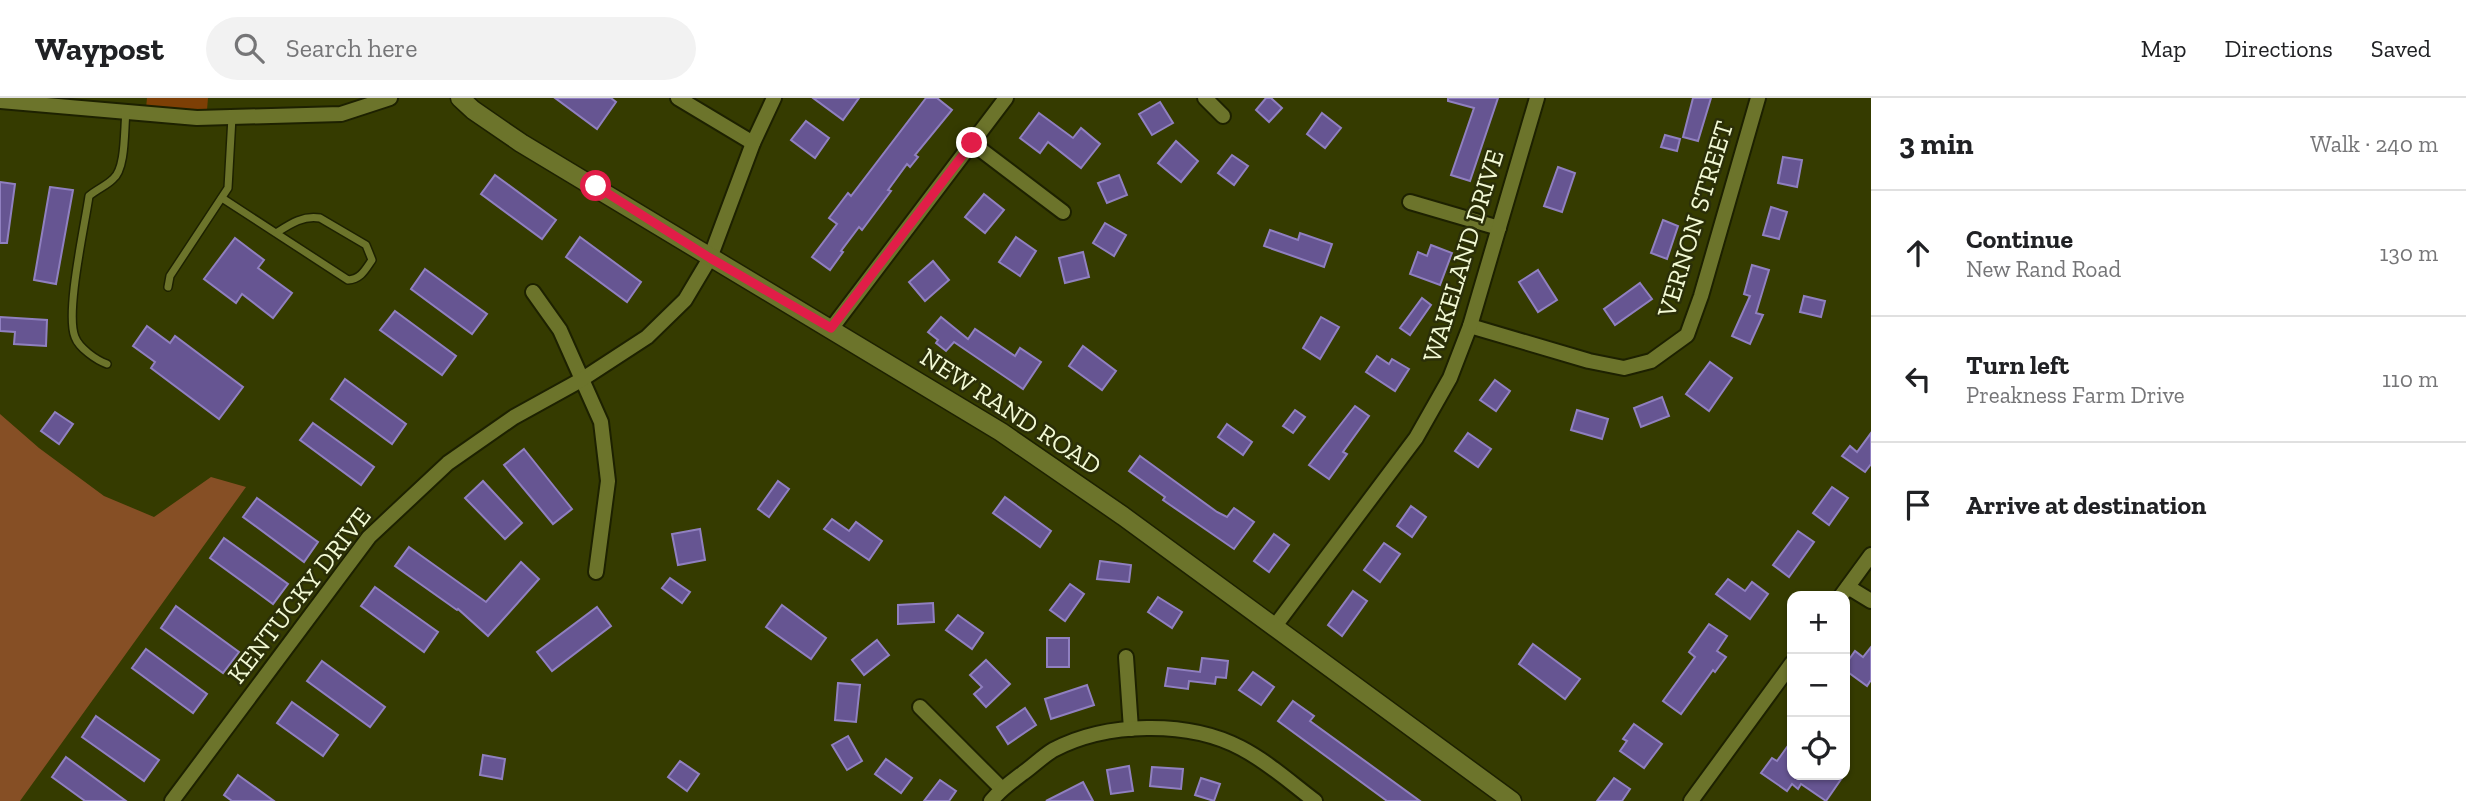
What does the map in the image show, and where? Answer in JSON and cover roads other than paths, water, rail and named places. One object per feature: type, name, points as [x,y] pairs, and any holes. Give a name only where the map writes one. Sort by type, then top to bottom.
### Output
[{"type":"street","points":[[0,101],[197,118],[341,114],[390,98]]},
{"type":"street","name":"NEW RAND ROAD","points":[[460,98],[522,143],[1001,432],[1123,516],[1512,801]]},
{"type":"street","points":[[678,98],[753,143]]},
{"type":"street","name":"KENTUCKY DRIVE","points":[[172,801],[369,537],[448,463],[514,417],[581,380],[647,337],[685,300],[710,258],[753,143],[774,98]]},
{"type":"street","points":[[831,328],[1006,98]]},
{"type":"street","points":[[1205,98],[1223,116]]},
{"type":"street","name":"WAKELAND DRIVE","points":[[1275,626],[1416,438],[1450,379],[1470,326],[1536,98]]},
{"type":"street","name":"VERNON STREET","points":[[1470,326],[1589,361],[1624,368],[1651,361],[1687,335],[1701,296],[1758,98]]},
{"type":"street","points":[[972,143],[1063,212]]},
{"type":"street","points":[[1410,202],[1499,228]]},
{"type":"street","points":[[533,292],[560,330],[601,422],[608,481],[596,572]]},
{"type":"street","points":[[1846,591],[1871,555]]},
{"type":"street","points":[[1850,594],[1871,601]]},
{"type":"street","points":[[1126,657],[1131,729]]},
{"type":"street","points":[[1691,801],[1787,670]]},
{"type":"street","points":[[920,707],[1001,788]]},
{"type":"street","points":[[991,801],[1001,788],[1053,751],[1091,735],[1157,727],[1198,733],[1239,747],[1270,766],[1315,801]]},
{"type":"lane","points":[[107,364],[96,359],[75,338],[71,312],[89,196],[113,179],[121,168],[126,112]]},
{"type":"lane","points":[[168,287],[170,276],[228,188],[232,117]]},
{"type":"lane","points":[[222,198],[348,280],[355,280],[362,275],[372,260],[366,245],[320,218],[298,220],[276,233]]}]
